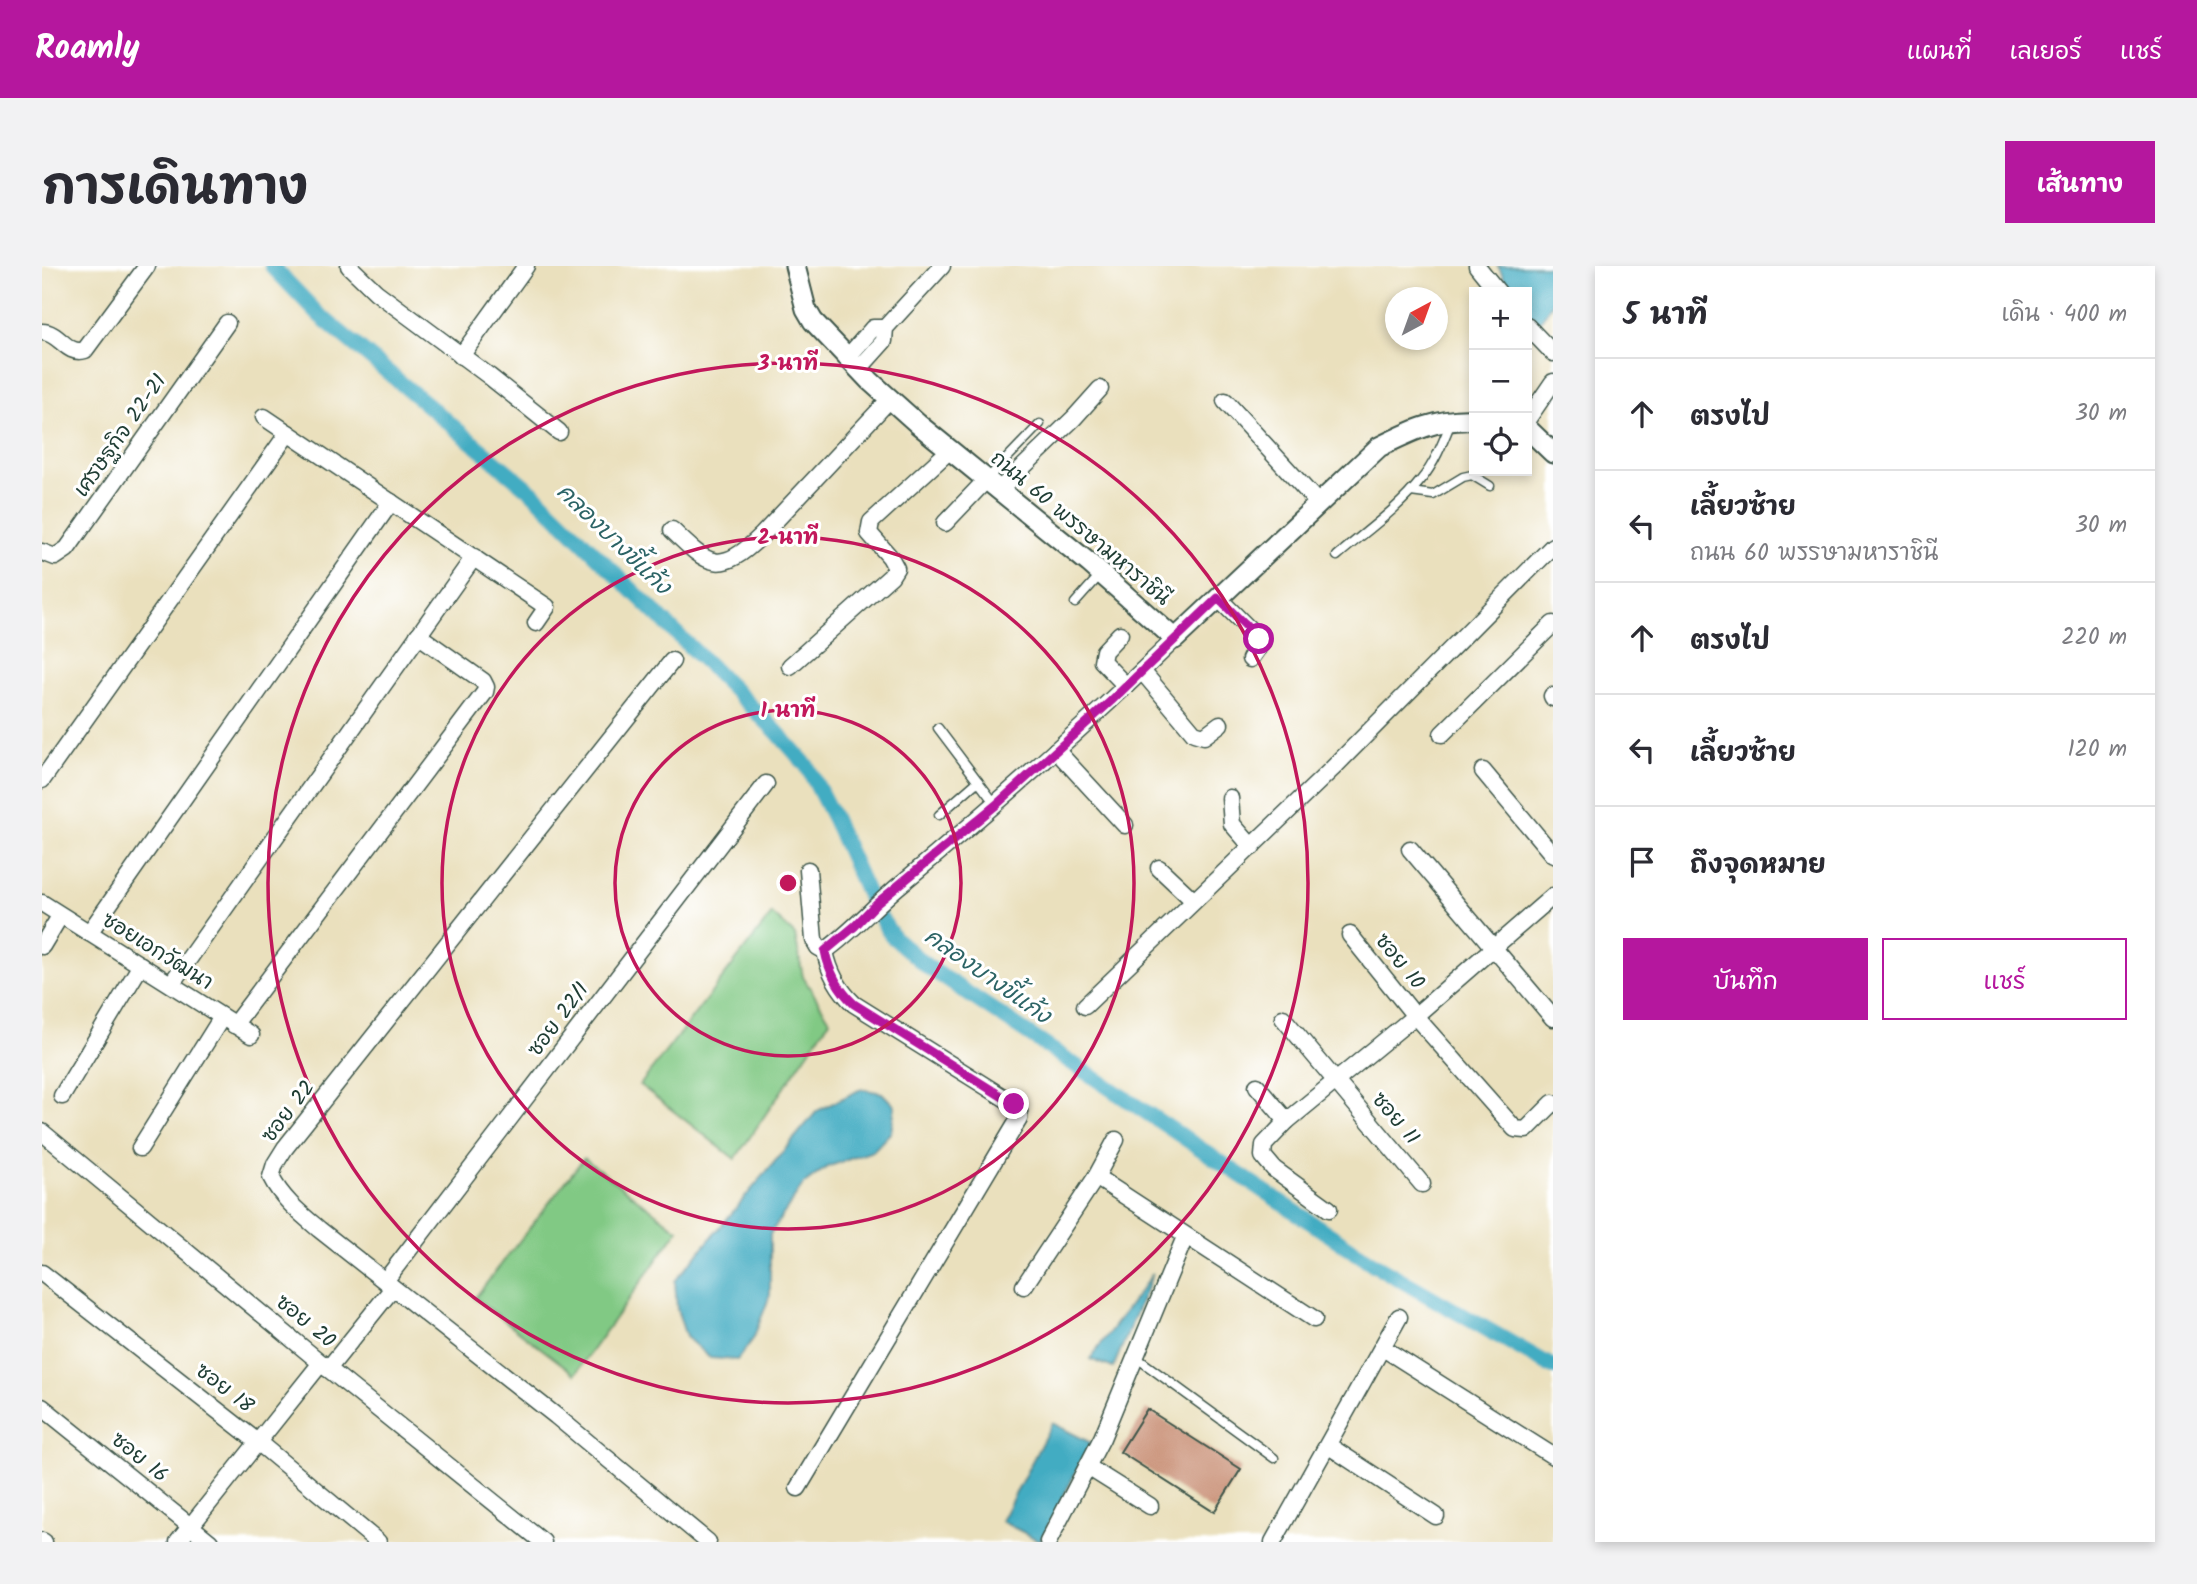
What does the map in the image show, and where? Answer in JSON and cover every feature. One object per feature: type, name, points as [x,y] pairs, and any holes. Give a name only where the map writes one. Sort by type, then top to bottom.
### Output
[{"type":"street","points":[[42,332],[52,335],[70,350],[85,350],[147,266]]},
{"type":"street","points":[[349,266],[376,292],[559,432]]},
{"type":"street","points":[[461,356],[526,266]]},
{"type":"street","name":"ถนน 60 พรรษามหาราชินี","points":[[795,266],[806,309],[813,321],[853,364],[890,399],[1175,639],[1379,447],[1412,429],[1469,420]]},
{"type":"street","points":[[853,364],[884,341],[885,328],[942,266]]},
{"type":"street","points":[[1477,266],[1494,287]]},
{"type":"street","name":"เศรษฐกิจ 22-21","points":[[42,552],[55,558],[67,549],[227,323]]},
{"type":"street","points":[[1532,331],[1553,353]]},
{"type":"street","points":[[1532,413],[1553,382]]},
{"type":"street","points":[[945,523],[1074,418],[1100,389]]},
{"type":"street","points":[[672,530],[699,556],[711,562],[733,557],[762,535],[890,399]]},
{"type":"street","points":[[1225,401],[1318,503]]},
{"type":"street","points":[[264,417],[547,607],[536,623]]},
{"type":"street","points":[[42,780],[289,433]]},
{"type":"street","points":[[1532,433],[1553,453]]},
{"type":"street","points":[[790,666],[891,576],[896,568],[891,557],[869,533],[872,522],[950,450]]},
{"type":"street","points":[[89,933],[391,502]]},
{"type":"street","points":[[1085,1006],[1252,846],[1553,546]]},
{"type":"street","points":[[171,984],[474,556]]},
{"type":"street","points":[[1218,598],[1262,642],[1250,659]]},
{"type":"street","points":[[1442,734],[1553,624]]},
{"type":"street","points":[[1120,634],[1104,652],[1102,661],[1126,686]]},
{"type":"street","points":[[140,1148],[228,1021],[485,692],[483,681],[418,635]]},
{"type":"street","points":[[825,951],[876,904],[996,805],[1175,639]]},
{"type":"street","name":"ซอย 22","points":[[672,661],[275,1164],[271,1177],[276,1189],[291,1205],[556,1416],[707,1542]]},
{"type":"street","points":[[1142,671],[1194,733],[1205,736],[1220,724]]},
{"type":"street","points":[[1056,750],[1125,825]]},
{"type":"street","points":[[1483,771],[1553,855]]},
{"type":"street","name":"ซอย 22/1","points":[[178,1542],[389,1285],[766,784]]},
{"type":"street","points":[[1230,797],[1232,824],[1252,846]]},
{"type":"street","points":[[1410,849],[1553,1018]]},
{"type":"street","points":[[1159,868],[1194,901]]},
{"type":"street","points":[[798,1488],[1019,1119],[1019,1111],[1014,1104],[854,1004],[844,995],[834,979],[825,951],[818,947],[814,940],[807,870]]},
{"type":"street","points":[[1329,1209],[1274,1169],[1264,1156],[1264,1145],[1287,1121],[1415,1016],[1553,896]]},
{"type":"street","name":"ซอยเอกวัฒนา","points":[[42,903],[251,1035]]},
{"type":"street","points":[[42,946],[60,916]]},
{"type":"street","name":"ซอย 10","points":[[1350,935],[1415,1016],[1515,1129],[1526,1130],[1553,1103]]},
{"type":"street","points":[[62,1096],[141,965]]},
{"type":"street","name":"ซอย 11","points":[[1283,1018],[1422,1184]]},
{"type":"street","points":[[1257,1086],[1287,1121]]},
{"type":"street","name":"ซอย 20","points":[[42,1132],[324,1366],[543,1542]]},
{"type":"street","points":[[1024,1286],[1096,1177],[1116,1140]]},
{"type":"street","points":[[1096,1177],[1314,1319]]},
{"type":"street","points":[[1048,1542],[1088,1467],[1137,1358],[1185,1237]]},
{"type":"street","name":"ซอย 18","points":[[42,1273],[258,1443],[378,1542]]},
{"type":"street","points":[[1273,1542],[1399,1317]]},
{"type":"street","points":[[1383,1348],[1553,1456]]},
{"type":"street","name":"ซอย 16","points":[[42,1407],[209,1542]]},
{"type":"street","points":[[1329,1446],[1436,1516]]},
{"type":"street","points":[[1088,1467],[1150,1506]]},
{"type":"lane","points":[[1337,556],[1411,492],[1439,453],[1451,422]]},
{"type":"lane","points":[[993,484],[1040,424]]},
{"type":"lane","points":[[1411,492],[1433,495],[1463,477],[1472,475],[1490,486]]},
{"type":"lane","points":[[1075,603],[1101,574]]},
{"type":"lane","points":[[938,728],[996,805]]},
{"type":"lane","points":[[939,815],[978,781]]},
{"type":"lane","points":[[1137,1358],[1274,1458]]},
{"type":"green space","points":[[772,914],[795,935],[803,977],[830,1020],[735,1159],[640,1085]]},
{"type":"green space","points":[[584,1158],[678,1230],[575,1374],[475,1298]]},
{"type":"water","points":[[1498,266],[1553,266],[1553,302],[1537,326],[1532,321],[1532,287],[1508,287]]},
{"type":"water","points":[[861,1089],[882,1093],[895,1106],[891,1132],[873,1151],[827,1167],[803,1185],[770,1234],[770,1295],[753,1339],[737,1360],[710,1358],[686,1337],[677,1309],[675,1281],[817,1111]]},
{"type":"water","points":[[1153,1273],[1113,1368],[1090,1359]]},
{"type":"water","points":[[1052,1423],[1091,1443],[1040,1541],[1001,1521]]},
{"type":"building","points":[[1147,1409],[1241,1469],[1214,1512],[1120,1452]]},
{"type":"waterway","name":"คลองบางขี้แก้ง","points":[[272,266],[318,314],[533,493],[776,731],[807,766],[874,908],[893,937],[928,967],[1375,1265],[1553,1367]]},
{"type":"route","points":[[1014,1104],[854,1004],[844,995],[834,979],[825,951],[876,904],[996,805],[1111,701],[1218,598],[1259,639]]}]
